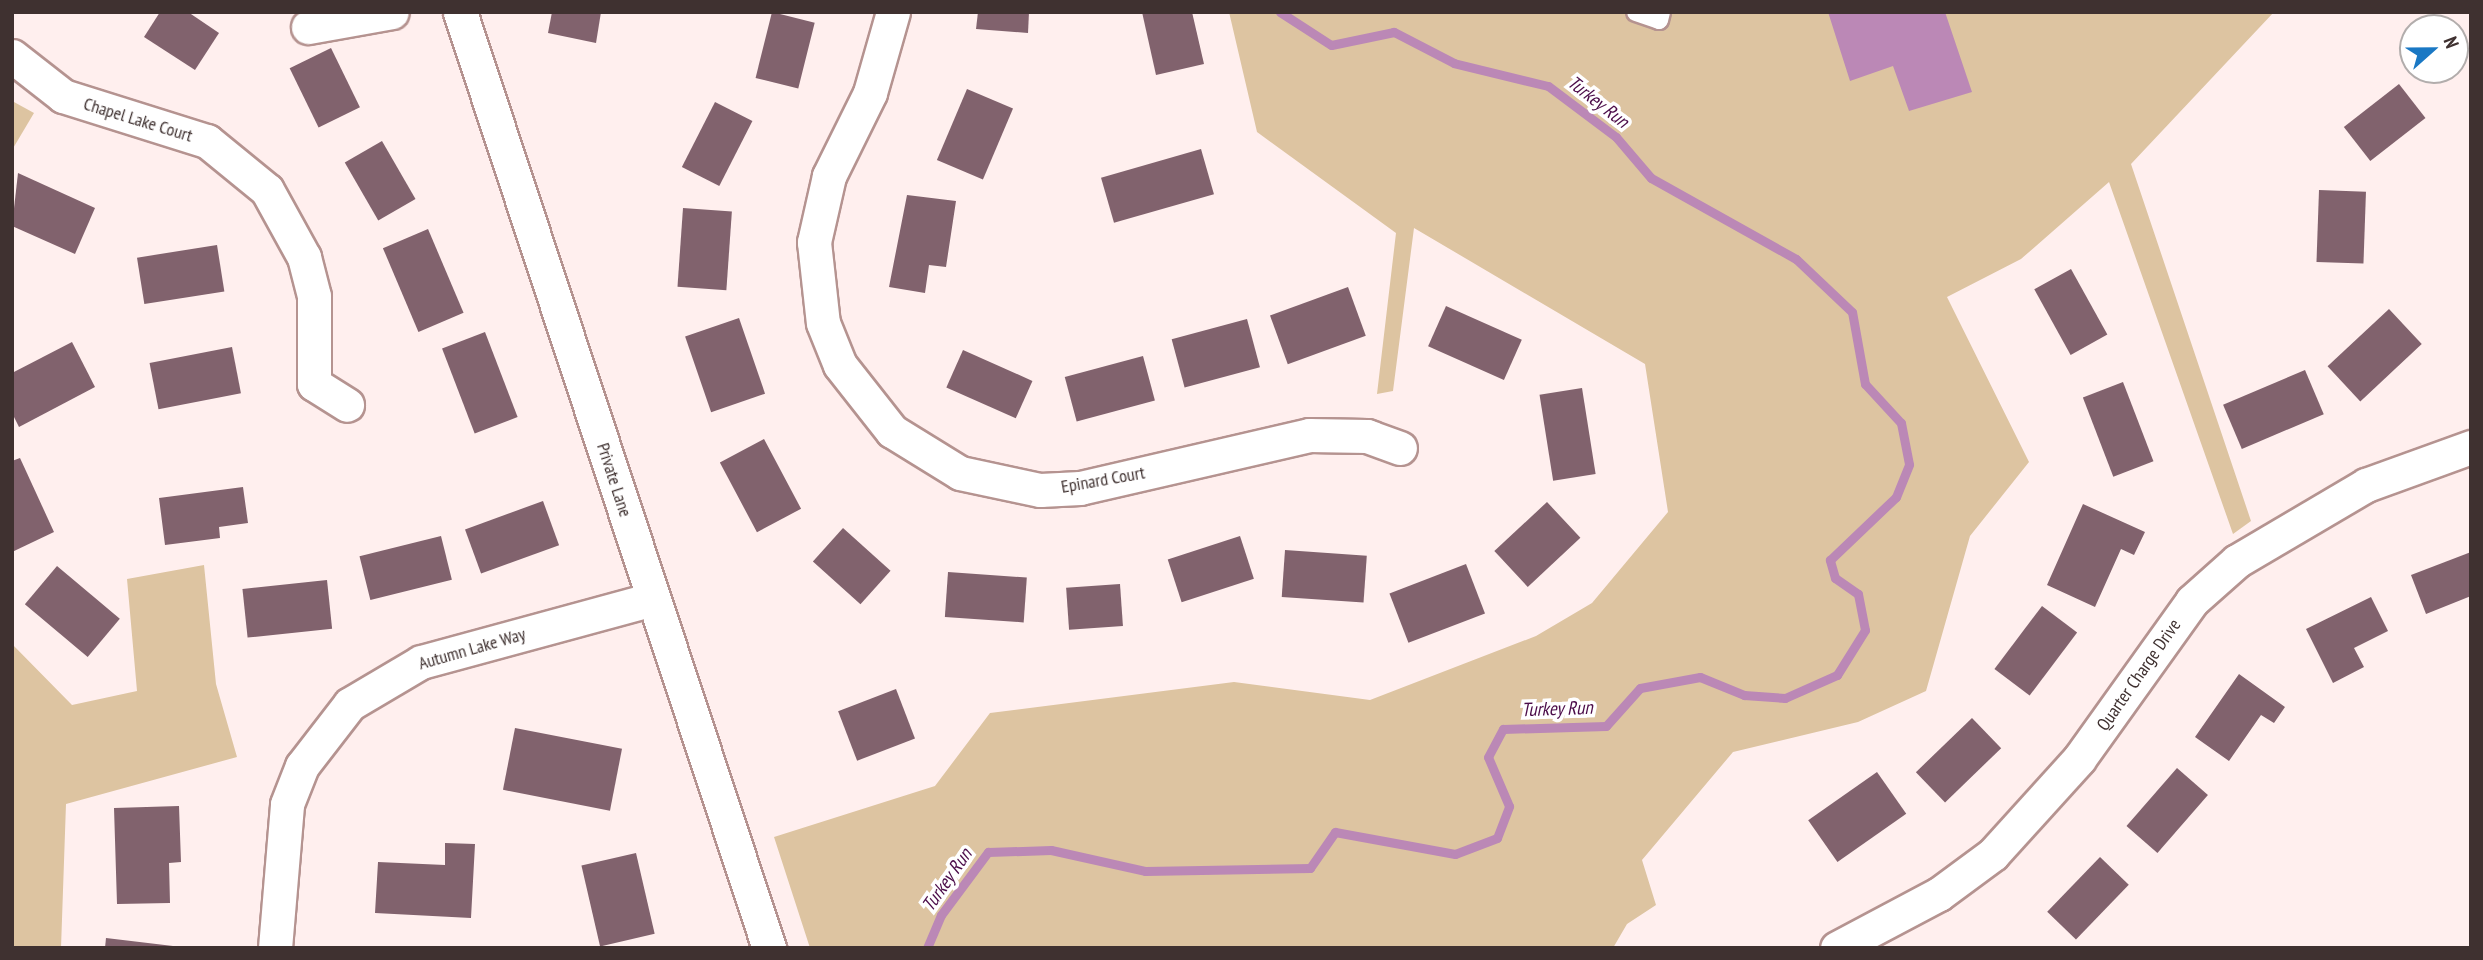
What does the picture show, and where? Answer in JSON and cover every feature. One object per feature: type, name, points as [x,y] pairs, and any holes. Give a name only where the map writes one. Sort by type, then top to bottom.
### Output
[{"type":"street","points":[[308,27],[391,12]]},
{"type":"street","name":"Private Lane","points":[[460,12],[769,948]]},
{"type":"street","name":"Epinard Court","points":[[893,12],[874,82],[829,176],[814,242],[815,282],[832,344],[862,398],[892,431],[960,473],[1040,490],[1080,488],[1309,435],[1367,436],[1400,448]]},
{"type":"street","name":"Chapel Lake Court","points":[[12,56],[63,96],[206,141],[267,190],[304,257],[314,296],[314,384],[347,405]]},
{"type":"street","name":"Quarter Charge Drive","points":[[1838,948],[1939,894],[2003,844],[2079,759],[2192,601],[2237,561],[2366,485],[2471,447]]},
{"type":"street","name":"Autumn Lake Way","points":[[275,948],[287,804],[302,766],[351,704],[421,662],[653,598]]},
{"type":"lane","points":[[1636,12],[1659,20],[1661,12]]},
{"type":"shaded area","points":[[1229,12],[2274,12],[2131,164],[2251,521],[2233,534],[2109,182],[2021,259],[1947,297],[2029,462],[1970,536],[1926,691],[1858,722],[1733,752],[1642,860],[1656,905],[1627,924],[1613,948],[810,948],[774,837],[935,786],[990,713],[1234,682],[1370,700],[1536,636],[1592,603],[1668,512],[1645,364],[1414,228],[1393,391],[1377,394],[1396,233],[1257,132]]},
{"type":"shaded area","points":[[1828,12],[1945,12],[1972,92],[1909,111],[1893,66],[1850,81]]},
{"type":"shaded area","points":[[14,102],[34,113],[12,150],[12,104]]},
{"type":"shaded area","points":[[204,565],[216,684],[237,757],[66,804],[61,948],[12,948],[12,644],[72,705],[137,691],[127,579]]},
{"type":"building","points":[[160,12],[188,12],[219,33],[195,70],[144,37]]},
{"type":"building","points":[[552,12],[601,12],[596,43],[548,33]]},
{"type":"building","points":[[772,12],[815,23],[798,89],[756,78]]},
{"type":"building","points":[[978,12],[1029,12],[1028,33],[976,29]]},
{"type":"building","points":[[1142,12],[1192,12],[1204,64],[1156,75]]},
{"type":"building","points":[[331,48],[360,107],[319,127],[290,68]]},
{"type":"building","points":[[2399,84],[2425,118],[2370,161],[2344,127]]},
{"type":"building","points":[[967,89],[1013,109],[983,179],[937,160]]},
{"type":"building","points":[[715,102],[752,121],[719,186],[682,167]]},
{"type":"building","points":[[382,141],[416,199],[378,221],[345,162]]},
{"type":"building","points":[[1201,149],[1214,194],[1114,223],[1101,178]]},
{"type":"building","points":[[18,173],[95,208],[75,254],[12,226]]},
{"type":"building","points":[[2319,190],[2366,192],[2363,264],[2316,262]]},
{"type":"building","points":[[907,195],[956,201],[946,267],[929,265],[925,293],[889,287]]},
{"type":"building","points":[[683,208],[732,211],[726,290],[677,287]]},
{"type":"building","points":[[428,229],[464,313],[418,332],[383,248]]},
{"type":"building","points":[[217,245],[224,291],[144,304],[137,258]]},
{"type":"building","points":[[2071,269],[2107,335],[2071,355],[2034,289]]},
{"type":"building","points":[[1348,287],[1366,336],[1288,364],[1270,315]]},
{"type":"building","points":[[1446,306],[1522,340],[1504,380],[1428,346]]},
{"type":"building","points":[[2389,309],[2422,344],[2360,401],[2328,366]]},
{"type":"building","points":[[739,318],[765,394],[711,412],[685,337]]},
{"type":"building","points":[[1247,319],[1260,367],[1185,387],[1172,339]]},
{"type":"building","points":[[485,332],[518,417],[475,433],[442,348]]},
{"type":"building","points":[[72,342],[95,387],[19,427],[12,413],[12,373]]},
{"type":"building","points":[[232,347],[241,393],[159,409],[150,363]]},
{"type":"building","points":[[963,350],[1032,381],[1016,418],[946,387]]},
{"type":"building","points":[[1143,356],[1155,400],[1077,421],[1065,377]]},
{"type":"building","points":[[2305,370],[2324,414],[2242,449],[2223,405]]},
{"type":"building","points":[[2123,382],[2153,461],[2113,477],[2083,397]]},
{"type":"building","points":[[1582,388],[1596,474],[1553,481],[1540,395]]},
{"type":"building","points":[[764,439],[801,509],[757,532],[720,462]]},
{"type":"building","points":[[20,458],[54,532],[12,552],[12,461]]},
{"type":"building","points":[[243,487],[248,523],[219,527],[220,538],[165,545],[159,498]]},
{"type":"building","points":[[543,501],[559,545],[481,574],[465,529]]},
{"type":"building","points":[[1547,502],[1580,538],[1528,587],[1494,551]]},
{"type":"building","points":[[2083,504],[2145,532],[2134,555],[2121,549],[2095,607],[2047,585]]},
{"type":"building","points":[[843,528],[891,571],[860,604],[813,561]]},
{"type":"building","points":[[441,536],[452,580],[370,600],[359,556]]},
{"type":"building","points":[[1240,536],[1254,579],[1182,602],[1168,559]]},
{"type":"building","points":[[1285,550],[1367,556],[1364,603],[1282,597]]},
{"type":"building","points":[[2471,552],[2471,596],[2426,614],[2411,575]]},
{"type":"building","points":[[1466,564],[1485,613],[1408,643],[1389,593]]},
{"type":"building","points":[[57,566],[120,619],[88,657],[25,604]]},
{"type":"building","points":[[948,572],[1027,578],[1024,622],[945,617]]},
{"type":"building","points":[[327,580],[332,629],[248,638],[242,589]]},
{"type":"building","points":[[1120,584],[1123,626],[1069,630],[1066,588]]},
{"type":"building","points":[[2371,597],[2388,631],[2354,648],[2364,667],[2333,683],[2306,629]]},
{"type":"building","points":[[2042,606],[2077,632],[2030,696],[1994,669]]},
{"type":"building","points":[[2239,674],[2285,707],[2274,723],[2261,715],[2229,761],[2195,737]]},
{"type":"building","points":[[896,689],[915,738],[857,761],[838,711]]},
{"type":"building","points":[[1972,718],[2001,748],[1945,802],[1916,772]]},
{"type":"building","points":[[515,728],[622,749],[610,811],[503,790]]},
{"type":"building","points":[[2177,768],[2208,795],[2157,853],[2126,826]]},
{"type":"building","points":[[1877,772],[1906,814],[1837,862],[1808,820]]},
{"type":"building","points":[[179,806],[181,862],[169,863],[170,903],[117,904],[114,808]]},
{"type":"building","points":[[445,843],[475,844],[471,918],[375,913],[378,862],[445,865]]},
{"type":"building","points":[[636,853],[655,934],[600,946],[581,866]]},
{"type":"building","points":[[2100,857],[2129,885],[2076,939],[2047,912]]},
{"type":"building","points":[[106,938],[173,946],[173,948],[105,948]]},
{"type":"waterway","name":"Turkey Run","points":[[927,948],[941,915],[988,852],[1051,850],[1145,871],[1310,868],[1335,832],[1455,854],[1497,838],[1509,806],[1488,757],[1503,729],[1606,726],[1640,688],[1700,677],[1744,695],[1785,698],[1837,675],[1865,630],[1858,594],[1835,578],[1830,560],[1896,497],[1909,464],[1901,423],[1865,384],[1852,312],[1796,259],[1651,178],[1616,137],[1548,86],[1454,63],[1394,32],[1331,45],[1280,12]]}]
